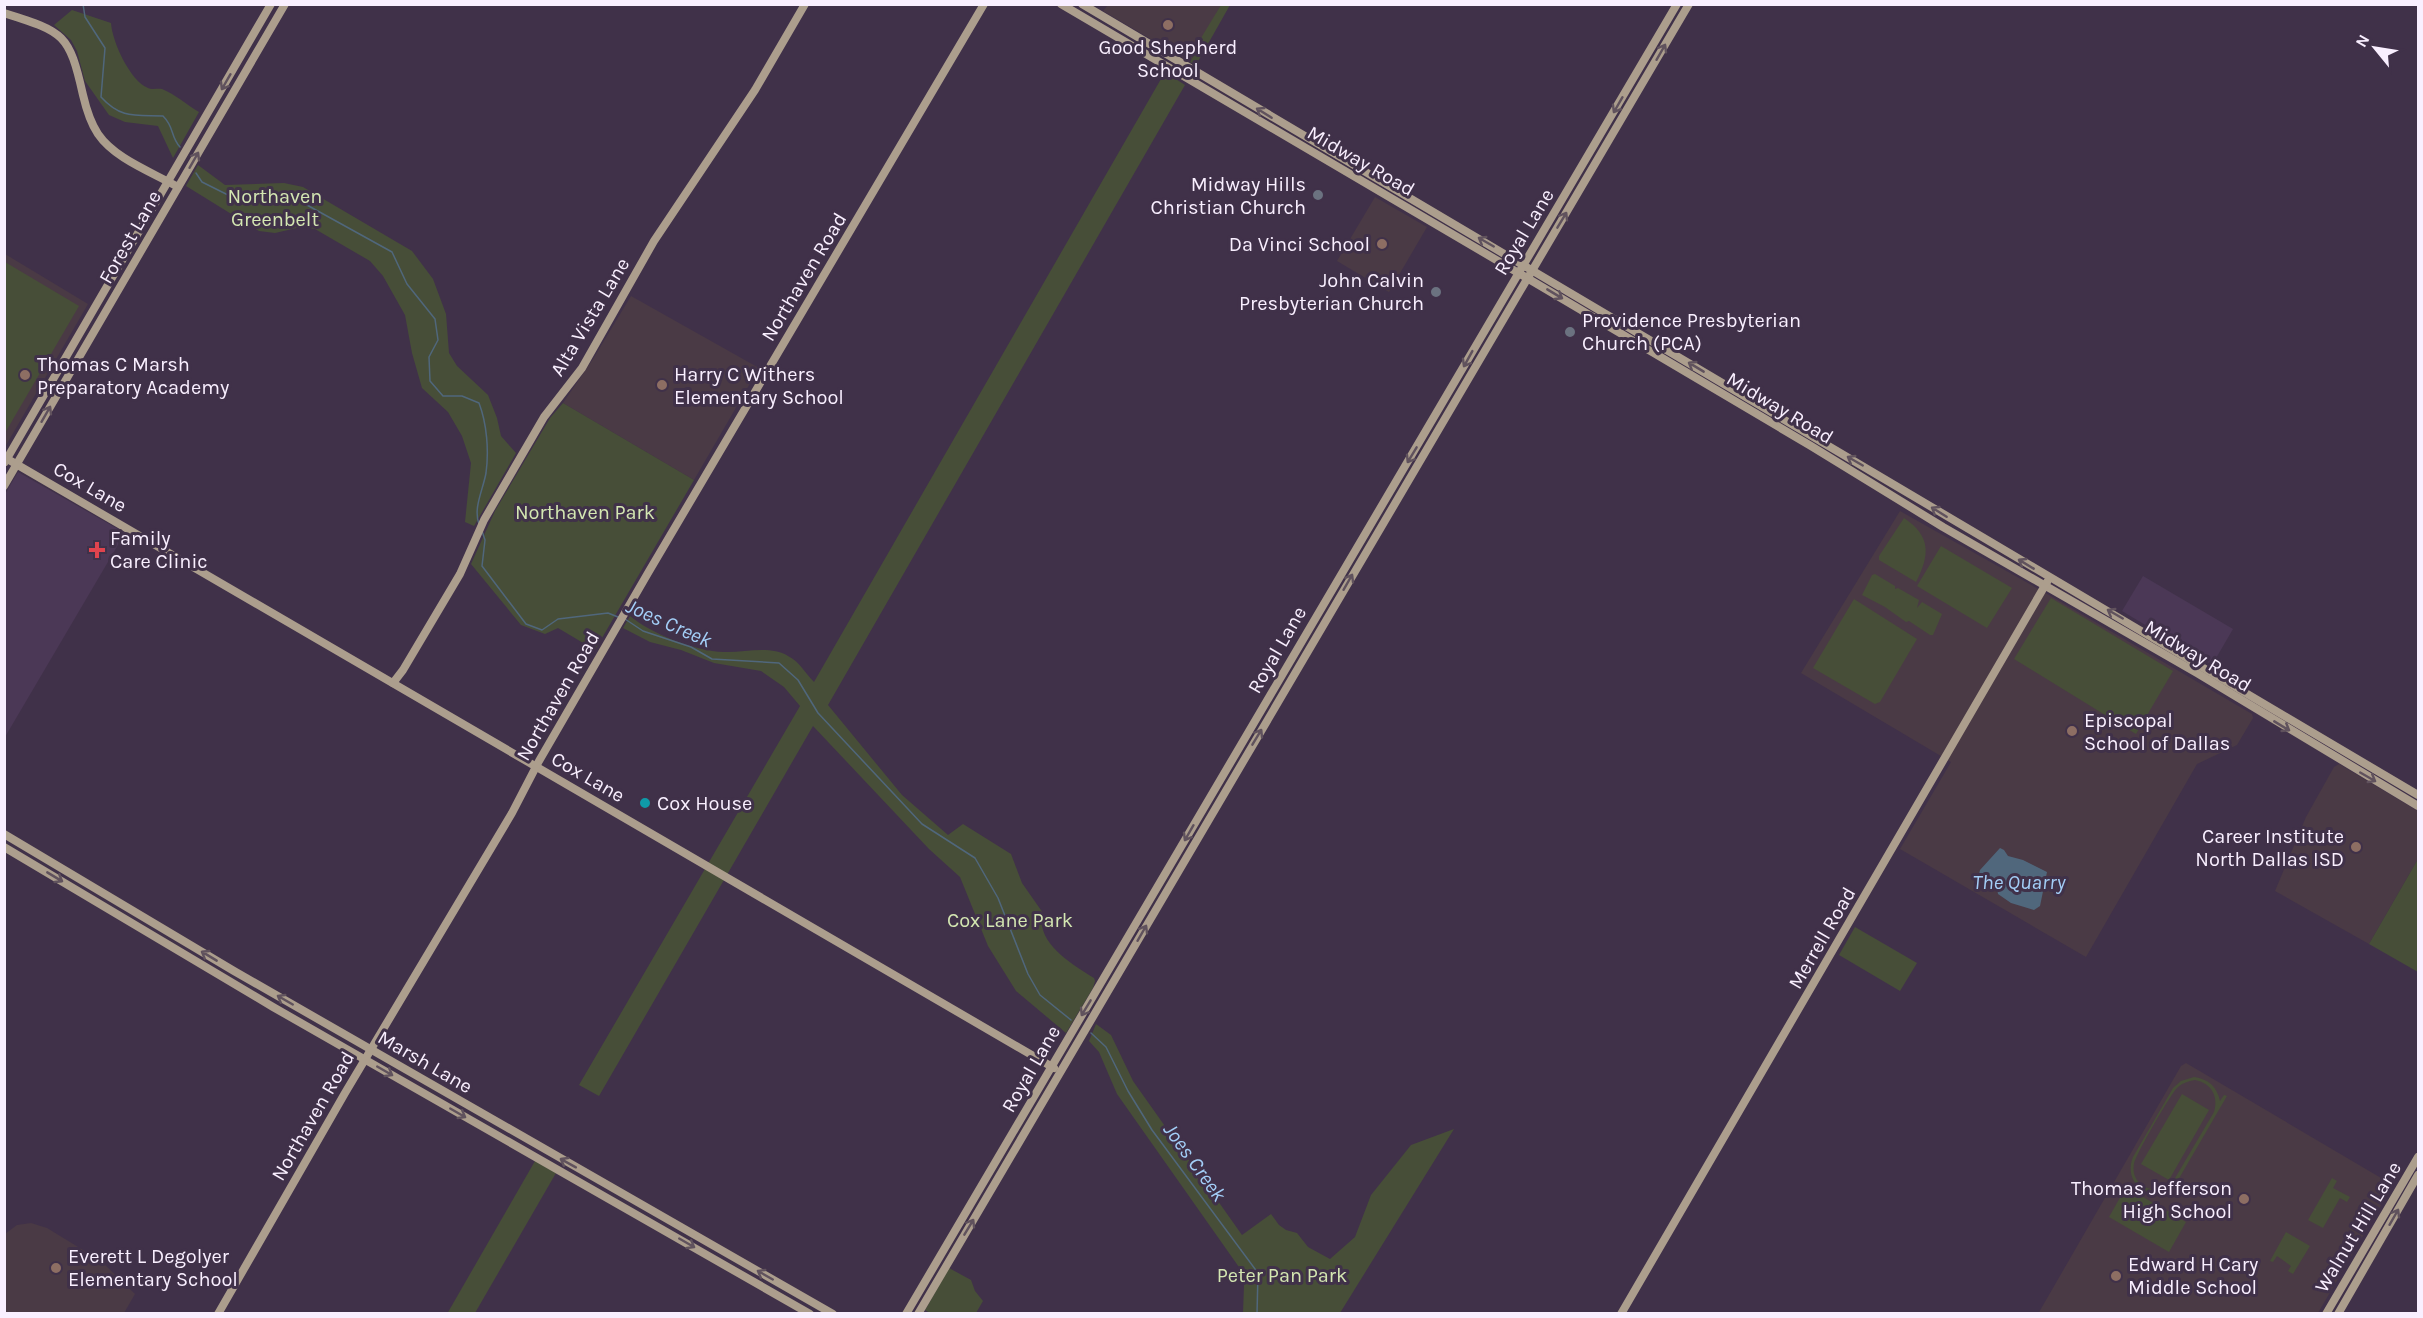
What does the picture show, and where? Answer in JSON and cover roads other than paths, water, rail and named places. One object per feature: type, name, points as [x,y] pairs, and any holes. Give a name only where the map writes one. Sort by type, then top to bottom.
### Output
[{"type":"main road","name":"Forest Lane","points":[[5,460],[271,4]]},
{"type":"main road","name":"Forest Lane","points":[[4,486],[285,4]]},
{"type":"main road","name":"Alta Vista Lane","points":[[393,683],[404,670],[460,574],[484,520],[544,417],[582,368],[654,241],[755,90],[805,4]]},
{"type":"main road","name":"Northaven Road","points":[[218,1314],[512,813],[536,766],[630,604],[984,4]]},
{"type":"main road","name":"Midway Road","points":[[1060,4],[2418,806]]},
{"type":"main road","name":"Midway Road","points":[[1082,4],[2418,795]]},
{"type":"main road","name":"Royal Lane","points":[[906,1314],[1677,4]]},
{"type":"main road","name":"Royal Lane","points":[[918,1314],[1689,4]]},
{"type":"main road","points":[[4,13],[41,25],[63,40],[72,52],[88,115],[99,136],[118,153],[178,187]]},
{"type":"main road","points":[[256,31],[266,37]]},
{"type":"main road","points":[[210,109],[220,115]]},
{"type":"main road","points":[[1481,335],[1490,340]]},
{"type":"main road","name":"Cox Lane","points":[[5,460],[17,464],[1060,1072]]},
{"type":"main road","name":"Merrell Road","points":[[1621,1314],[2049,578]]},
{"type":"main road","points":[[2162,653],[2168,645]]},
{"type":"main road","points":[[2401,796],[2406,787]]},
{"type":"main road","name":"Marsh Lane","points":[[4,834],[183,942],[833,1314]]},
{"type":"main road","name":"Marsh Lane","points":[[4,847],[365,1060],[810,1314]]},
{"type":"main road","points":[[1012,1134],[1021,1140]]},
{"type":"main road","name":"Walnut Hill Lane","points":[[2326,1314],[2418,1157]]},
{"type":"main road","name":"Walnut Hill Lane","points":[[2338,1314],[2418,1175]]},
{"type":"main road","points":[[948,1243],[956,1248]]},
{"type":"water","name":"The Quarry","points":[[2000,848],[2008,856],[2023,860],[2047,872],[2040,906],[2034,910],[2011,903],[1998,894],[1997,888],[1978,878],[1980,870]]},
{"type":"waterway","name":"Joes Creek","points":[[83,4],[85,17],[105,48],[101,97],[122,112],[163,116],[180,147]]},
{"type":"waterway","name":"Joes Creek","points":[[196,173],[202,182],[228,195],[287,194],[392,252],[407,284],[435,319],[438,340],[429,357],[430,381],[443,396],[462,396],[479,403],[482,411],[486,429],[487,456],[486,473],[477,512],[479,524]]},
{"type":"waterway","name":"Joes Creek","points":[[482,531],[485,540],[482,566],[526,624],[542,630],[558,619],[608,613],[618,617]]},
{"type":"waterway","name":"Joes Creek","points":[[625,619],[643,631],[691,647],[712,659],[779,663],[798,680],[818,713],[922,824],[975,858],[998,898],[1028,974],[1040,995],[1071,1020]]},
{"type":"waterway","name":"Joes Creek","points":[[1091,1033],[1106,1047],[1128,1091],[1152,1130],[1258,1273],[1257,1314]]},
{"type":"place","name":"Good Shepherd School","points":[[1168,25]]},
{"type":"place","name":"Midway Hills Christian Church","points":[[1318,195]]},
{"type":"place","name":"Da Vinci School","points":[[1382,244]]},
{"type":"place","name":"John Calvin Presbyterian Church","points":[[1436,292]]},
{"type":"place","name":"Providence Presbyterian Church (PCA)","points":[[1570,332]]},
{"type":"place","name":"Thomas C Marsh Preparatory Academy","points":[[25,375]]},
{"type":"place","name":"Harry C Withers Elementary School","points":[[662,385]]},
{"type":"place","name":"Family Care Clinic","points":[[97,550]]},
{"type":"place","name":"Episcopal School of Dallas","points":[[2072,731]]},
{"type":"place","name":"Cox House","points":[[645,803]]},
{"type":"place","name":"Career Institute North Dallas ISD","points":[[2356,847]]},
{"type":"place","name":"Thomas Jefferson High School","points":[[2244,1199]]},
{"type":"place","name":"Everett L Degolyer Elementary School","points":[[56,1268]]},
{"type":"place","name":"Edward H Cary Middle School","points":[[2116,1276]]},
{"type":"park label","name":"Northaven Greenbelt","points":[[275,208]]},
{"type":"park label","name":"Northaven Park","points":[[585,512]]},
{"type":"park label","name":"Cox Lane Park","points":[[1010,920]]},
{"type":"park label","name":"Peter Pan Park","points":[[1282,1275]]}]
